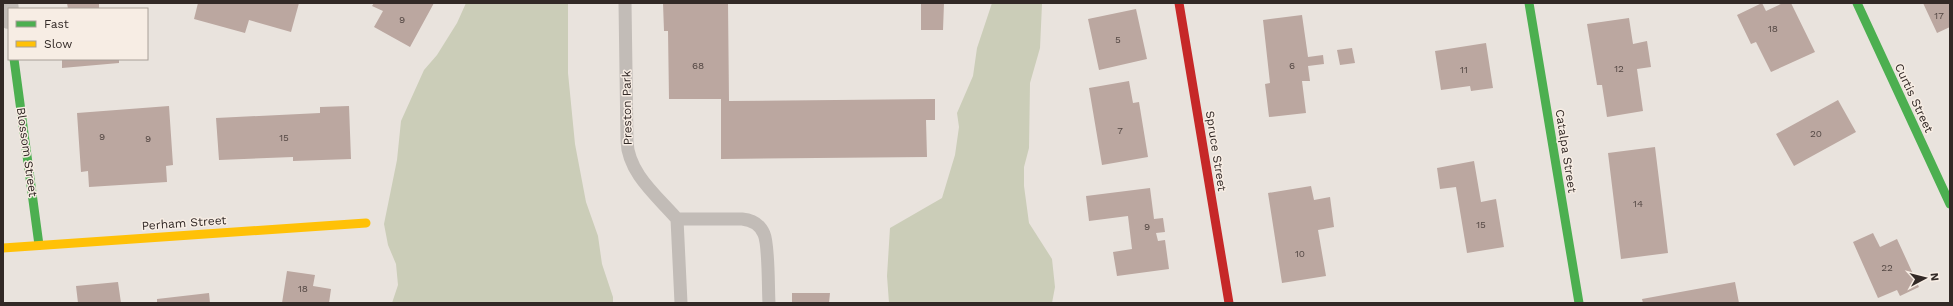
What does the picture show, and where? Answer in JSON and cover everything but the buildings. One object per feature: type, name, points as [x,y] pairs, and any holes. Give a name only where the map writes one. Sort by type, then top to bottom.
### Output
[{"type":"street","name":"Spruce Street","points":[[1179,3],[1229,303]]},
{"type":"street","name":"Catalpa Street","points":[[1529,3],[1579,303]]},
{"type":"street","name":"Curtis Street","points":[[1857,3],[1950,204]]},
{"type":"street","name":"Blossom Street","points":[[14,60],[39,245]]},
{"type":"street","name":"Perham Street","points":[[3,248],[366,223]]},
{"type":"lane","name":"Preston Park","points":[[625,3],[627,141],[629,159],[639,175],[677,219]]},
{"type":"lane","points":[[681,303],[677,219],[742,219],[751,221],[758,226],[765,237],[769,303]]},
{"type":"green space","points":[[466,3],[568,3],[568,73],[575,144],[586,202],[598,236],[602,264],[613,297],[613,303],[392,303],[398,285],[396,264],[388,245],[384,224],[397,160],[401,121],[424,70],[437,55],[457,23]]},
{"type":"green space","points":[[992,3],[1042,4],[1040,48],[1030,83],[1029,148],[1024,167],[1024,186],[1029,223],[1052,259],[1055,287],[1052,303],[889,303],[887,276],[890,228],[942,198],[955,155],[959,127],[957,113],[973,76],[977,48]]},
{"type":"traffic: fast","points":[[1529,3],[1579,303]]},
{"type":"traffic: fast","points":[[1857,3],[1950,204]]},
{"type":"traffic: fast","points":[[14,60],[39,245]]},
{"type":"traffic: slow","points":[[3,248],[366,223]]},
{"type":"traffic: jam","points":[[1179,3],[1229,303]]}]
